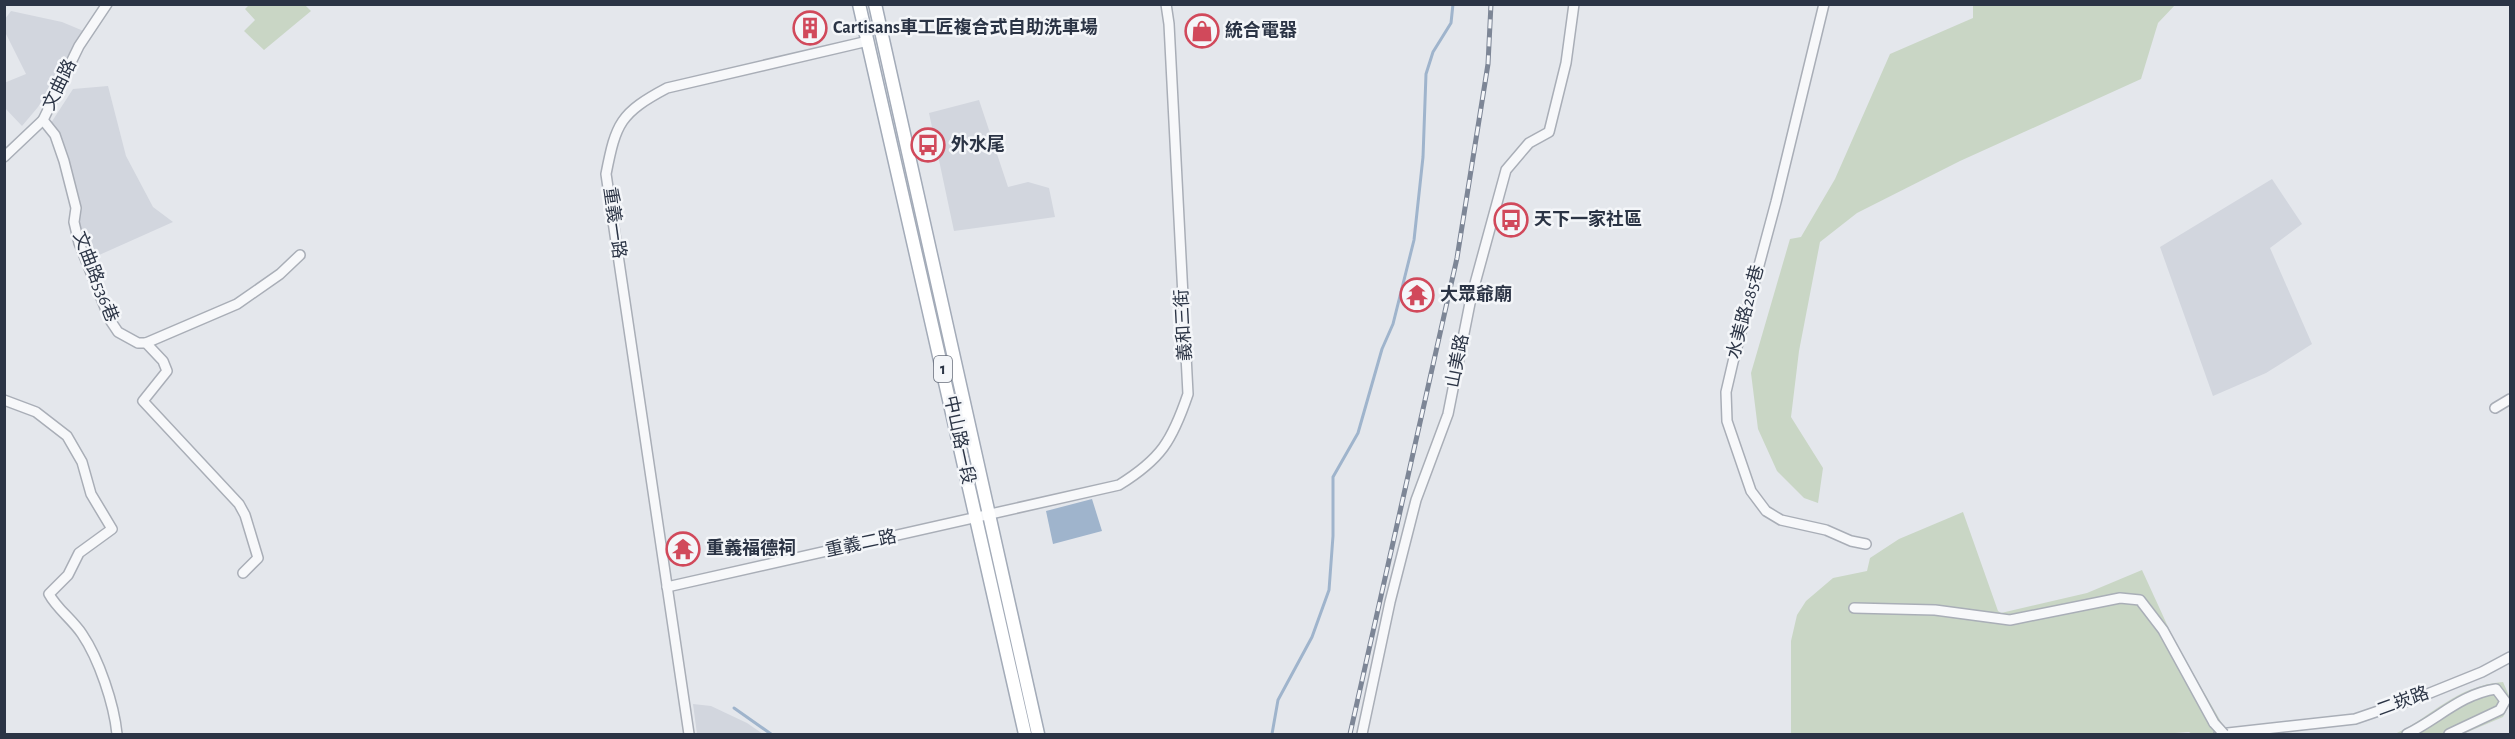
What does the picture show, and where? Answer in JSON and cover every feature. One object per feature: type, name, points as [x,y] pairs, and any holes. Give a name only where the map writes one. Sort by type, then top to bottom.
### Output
[{"type":"main road","name":"中山路一段","points":[[859,4],[1025,735]]},
{"type":"main road","name":"中山路一段","points":[[875,4],[1038,735]]},
{"type":"street","name":"文曲路","points":[[4,157],[43,120],[79,46],[107,4]]},
{"type":"street","name":"義和三街","points":[[990,516],[1119,485],[1144,470],[1164,449],[1177,426],[1188,394],[1169,24],[1166,4]]},
{"type":"street","name":"山美路","points":[[1362,735],[1387,613],[1416,500],[1448,414],[1471,298],[1506,170],[1529,143],[1549,132],[1566,63],[1574,4]]},
{"type":"street","name":"水美路285巷","points":[[1824,4],[1776,202],[1732,362],[1726,392],[1727,421],[1751,491],[1766,511],[1781,520],[1826,530],[1851,541],[1866,544]]},
{"type":"street","name":"重義一路","points":[[667,587],[606,174],[621,120],[641,102],[667,88],[868,41]]},
{"type":"street","name":"文曲路536巷","points":[[43,120],[55,135],[64,161],[76,208],[74,222],[79,243],[110,320],[118,332],[138,343],[146,343],[163,361],[167,371],[143,401],[239,504],[246,515],[258,558],[243,573]]},
{"type":"street","points":[[146,343],[237,304],[280,274],[300,255]]},
{"type":"street","points":[[2495,408],[2511,399]]},
{"type":"street","points":[[4,400],[36,411],[67,436],[82,462],[91,494],[112,529],[80,553],[68,575],[49,594],[80,631],[92,650],[115,718],[117,735]]},
{"type":"street","name":"重義二路","points":[[667,587],[990,516]]},
{"type":"street","points":[[667,587],[689,735]]},
{"type":"street","points":[[1854,608],[1935,610],[2010,620],[2120,598],[2140,600],[2163,630],[2214,723],[2224,735]]},
{"type":"street","name":"二崁路","points":[[2219,735],[2328,724],[2355,719],[2425,695],[2482,672],[2511,657]]},
{"type":"street","points":[[2408,735],[2446,709],[2481,691],[2496,689],[2505,701],[2500,710],[2449,735]]},
{"type":"shaded area","points":[[11,11],[62,22],[86,32],[38,107],[22,126],[5,108],[4,83],[26,74],[5,32],[5,19]]},
{"type":"shaded area","points":[[108,86],[126,156],[153,207],[173,222],[88,260],[75,234],[77,212],[74,184],[49,126],[73,89]]},
{"type":"shaded area","points":[[979,100],[1008,187],[1028,182],[1049,188],[1055,217],[954,231],[929,113]]},
{"type":"shaded area","points":[[2272,179],[2302,224],[2270,248],[2312,344],[2266,373],[2213,396],[2160,247]]},
{"type":"shaded area","points":[[693,704],[711,706],[747,723],[763,734],[697,734]]},
{"type":"green space","points":[[249,5],[305,5],[311,11],[264,50],[244,31],[255,20],[245,9]]},
{"type":"green space","points":[[1973,5],[2175,5],[2158,23],[2141,79],[1960,161],[1857,213],[1820,242],[1799,351],[1791,417],[1823,468],[1818,503],[1804,498],[1777,471],[1758,429],[1751,373],[1790,239],[1801,237],[1835,179],[1890,54],[1973,18]]},
{"type":"green space","points":[[1963,512],[1998,611],[2001,613],[2087,593],[2142,570],[2175,642],[2228,734],[2192,734],[2189,732],[2161,734],[1791,734],[1791,641],[1797,615],[1806,601],[1833,578],[1867,571],[1870,558],[1899,539]]},
{"type":"green space","points":[[2503,682],[2510,698],[2510,704],[2503,717],[2463,734],[2395,734],[2458,695],[2472,689]]},
{"type":"water","points":[[1092,499],[1102,531],[1053,544],[1046,511]]},
{"type":"waterway","points":[[1272,734],[1278,700],[1312,637],[1329,590],[1333,536],[1333,477],[1358,433],[1382,349],[1393,324],[1414,240],[1423,157],[1426,74],[1433,52],[1451,23],[1453,4]]},
{"type":"waterway","points":[[734,708],[771,734]]},
{"type":"railway","points":[[1350,734],[1457,258],[1488,64],[1491,4]]},
{"type":"place","name":"Cartisans車工匠複合式自助洗車場","points":[[810,28]]},
{"type":"place","name":"統合電器","points":[[1202,31]]},
{"type":"place","name":"外水尾","points":[[928,145]]},
{"type":"place","name":"天下一家社區","points":[[1511,220]]},
{"type":"place","name":"大眾爺廟","points":[[1417,295]]},
{"type":"place","name":"重義福德祠","points":[[683,549]]}]
